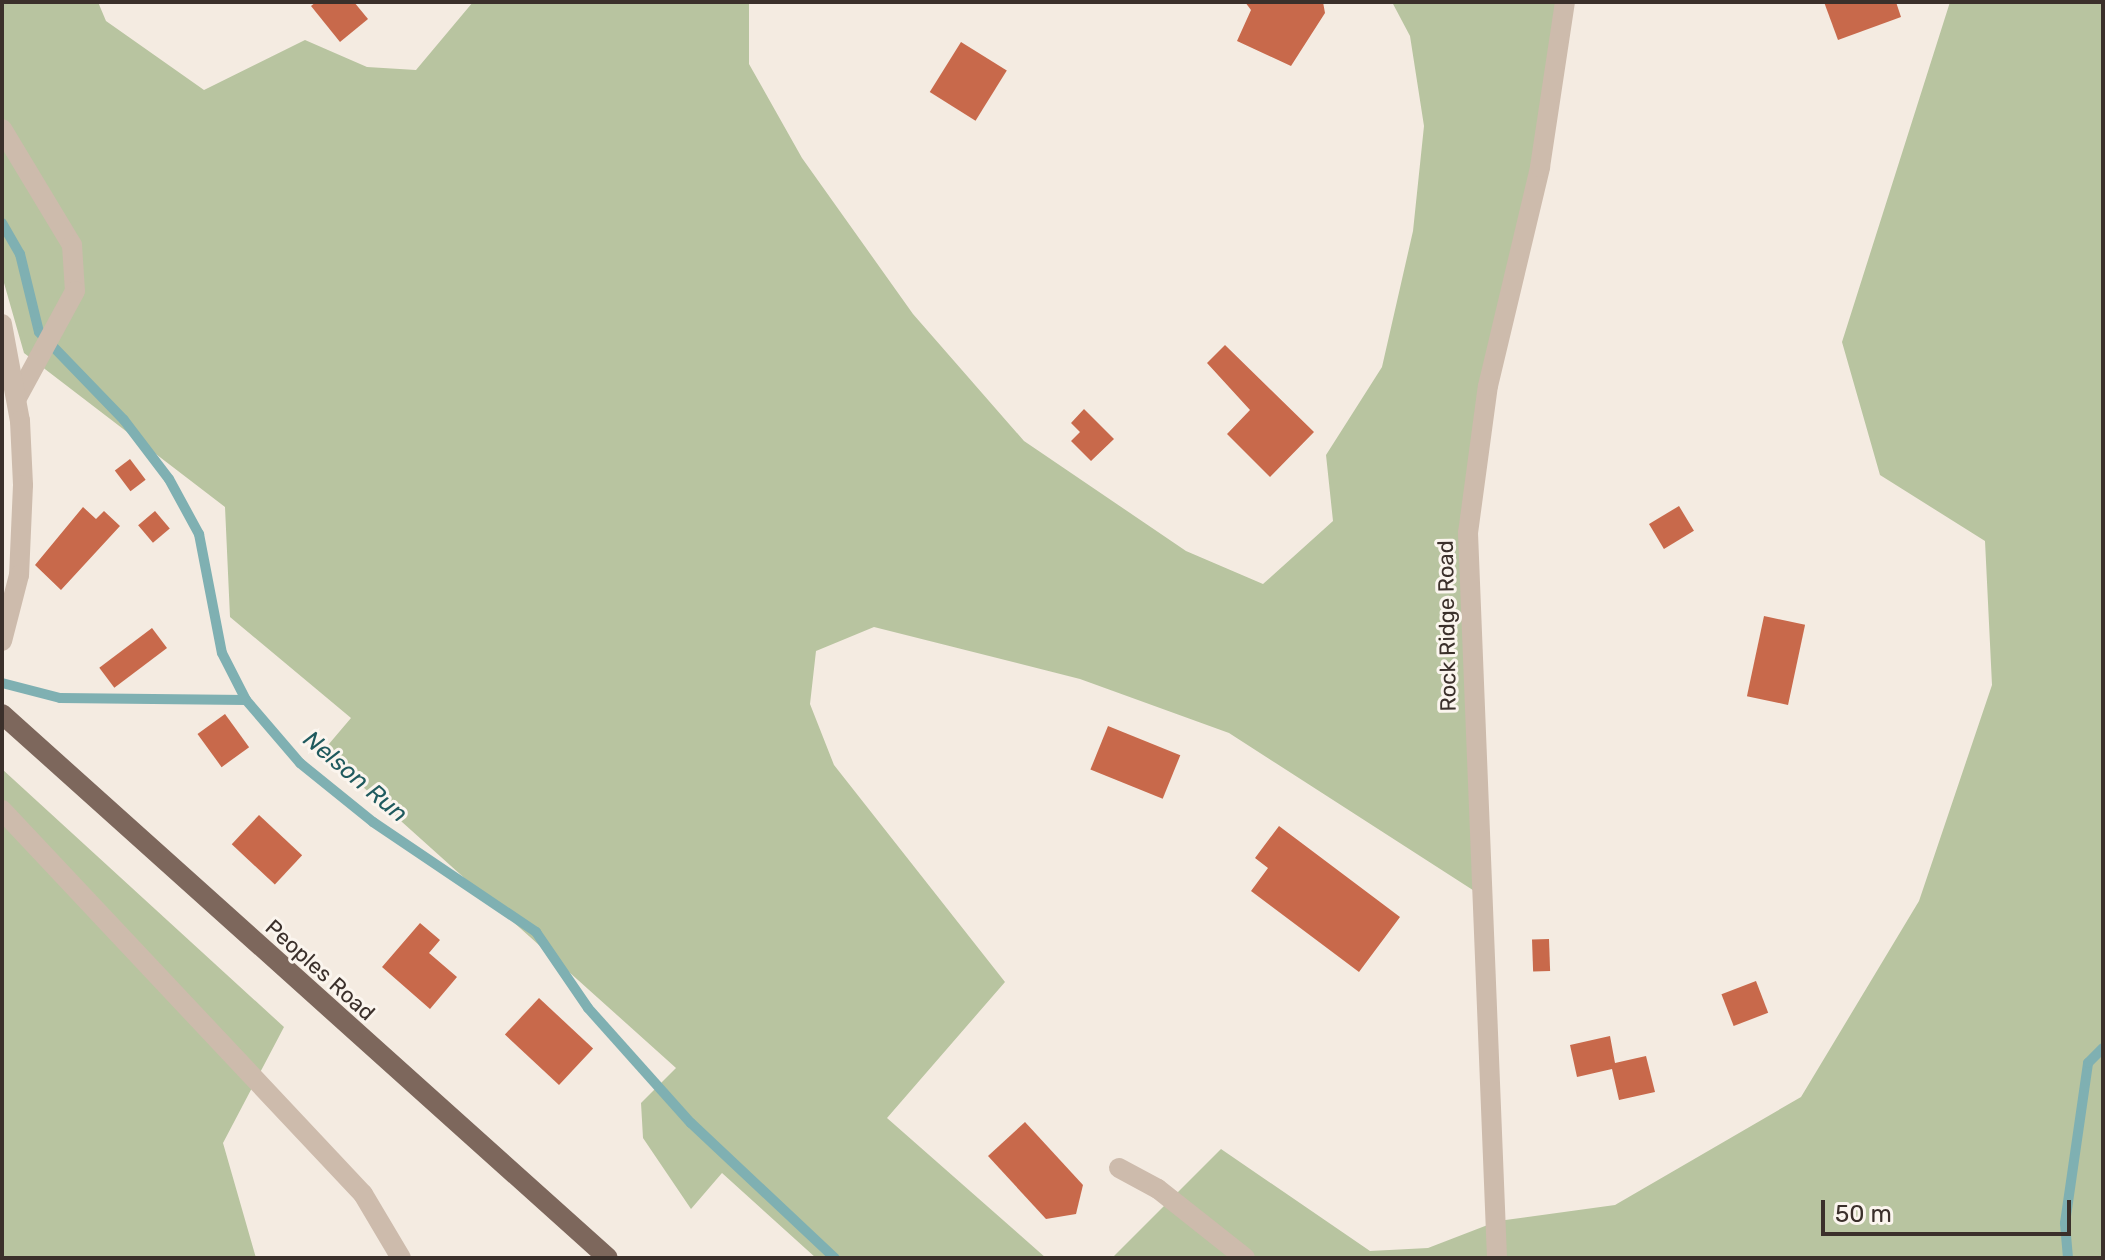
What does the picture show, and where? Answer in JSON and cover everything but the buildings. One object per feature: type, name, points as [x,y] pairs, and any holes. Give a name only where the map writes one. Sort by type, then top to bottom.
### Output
[{"type":"main road","name":"Peoples Road","points":[[2,714],[608,1258]]},
{"type":"street","name":"Rock Ridge Road","points":[[1497,1258],[1468,533],[1488,386],[1540,167],[1565,2]]},
{"type":"street","points":[[2,129],[72,245],[75,291],[17,398]]},
{"type":"street","points":[[2,324],[17,398],[19,575],[2,641]]},
{"type":"street","points":[[2,810],[363,1194],[401,1258]]},
{"type":"street","points":[[1119,1168],[1158,1189],[1245,1258]]},
{"type":"green space","points":[[2,2],[98,2],[106,21],[204,90],[305,40],[367,67],[416,70],[473,2],[749,2],[749,64],[802,158],[913,314],[1024,441],[1186,551],[1263,584],[1333,521],[1326,455],[1382,367],[1413,231],[1424,126],[1410,36],[1392,2],[1565,2],[1473,477],[1479,894],[1229,733],[1080,679],[874,627],[816,651],[810,704],[834,765],[1005,982],[887,1118],[1046,1258],[816,1258],[722,1173],[691,1209],[643,1138],[641,1103],[676,1068],[323,751],[351,718],[230,617],[225,507],[24,353],[2,276]]},
{"type":"green space","points":[[1950,2],[2103,2],[2103,1258],[1112,1258],[1221,1149],[1370,1251],[1428,1248],[1498,1221],[1615,1205],[1801,1097],[1919,901],[1992,685],[1985,541],[1880,475],[1842,342]]},
{"type":"green space","points":[[2,769],[284,1027],[223,1143],[256,1258],[2,1258]]},
{"type":"waterway","name":"Nelson Run","points":[[2,223],[20,254],[39,332],[124,420],[169,479],[199,534],[222,653],[246,700],[300,763],[373,822],[536,932],[588,1008],[691,1123],[835,1258]]},
{"type":"waterway","points":[[2,683],[60,698],[246,700]]},
{"type":"waterway","points":[[2068,1258],[2065,1223],[2088,1063],[2103,1048]]}]
